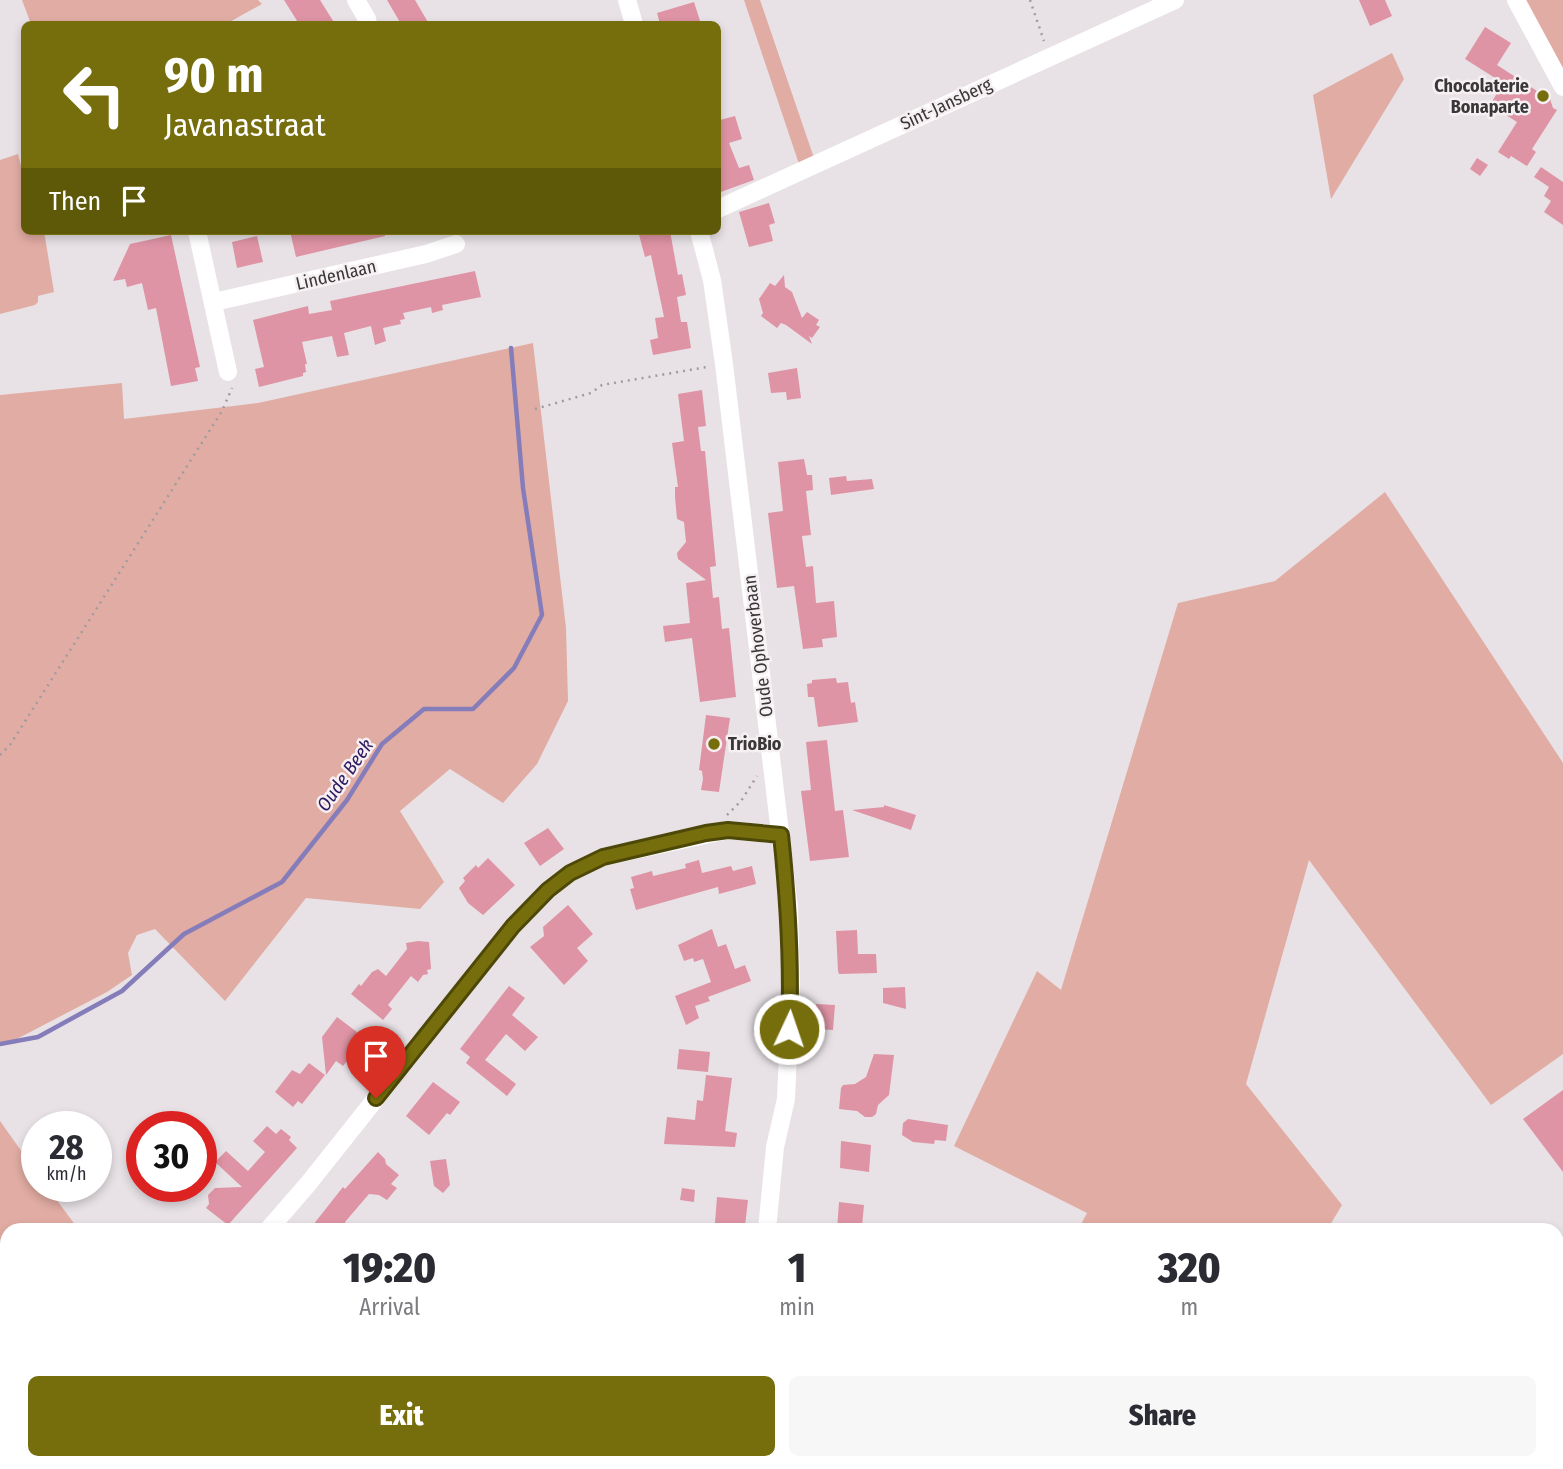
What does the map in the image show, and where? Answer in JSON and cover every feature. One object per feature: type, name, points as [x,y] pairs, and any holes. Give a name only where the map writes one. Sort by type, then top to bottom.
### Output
[{"type":"street","points":[[356,0],[367,21]]},
{"type":"street","points":[[626,0],[633,21]]},
{"type":"street","name":"Sint-Jansberg","points":[[721,208],[1175,0]]},
{"type":"street","points":[[1516,0],[1563,87]]},
{"type":"street","points":[[198,235],[228,372]]},
{"type":"street","name":"Oude Ophoverbaan","points":[[700,235],[712,280],[724,364],[789,908],[792,983],[786,1099],[775,1147],[768,1223]]},
{"type":"street","name":"Lindenlaan","points":[[214,302],[426,254],[456,244]]},
{"type":"street","points":[[274,1223],[513,926],[548,890],[570,873],[603,857],[706,833],[728,830],[781,835]]},
{"type":"path","points":[[1030,0],[1051,57]]},
{"type":"path","points":[[535,409],[591,393],[602,385],[724,364]]},
{"type":"path","points":[[0,755],[10,746],[222,411],[233,391],[228,372]]},
{"type":"path","points":[[706,833],[741,802],[759,770]]},
{"type":"shaded area","points":[[22,0],[258,0],[262,4],[231,21],[30,21]]},
{"type":"shaded area","points":[[744,0],[760,0],[814,158],[799,164]]},
{"type":"shaded area","points":[[1525,0],[1563,0],[1563,72]]},
{"type":"shaded area","points":[[1392,53],[1404,79],[1331,199],[1313,95]]},
{"type":"shaded area","points":[[18,154],[21,166],[21,235],[45,235],[54,292],[38,296],[35,305],[0,314],[0,160]]},
{"type":"shaded area","points":[[533,343],[566,628],[568,701],[537,764],[503,803],[450,769],[400,811],[444,882],[420,909],[306,898],[225,1001],[155,929],[137,935],[128,953],[132,975],[107,992],[13,1041],[0,1045],[0,395],[122,383],[124,419],[258,403]]},
{"type":"shaded area","points":[[1385,492],[1563,763],[1563,1054],[1491,1105],[1309,860],[1246,1084],[1342,1205],[1331,1223],[1082,1223],[1087,1213],[954,1146],[1037,971],[1061,990],[1178,603],[1275,581]]},
{"type":"shaded area","points":[[0,1121],[21,1151],[21,1202],[58,1202],[74,1223],[0,1223]]},
{"type":"building","points":[[284,0],[320,0],[333,21],[297,21]]},
{"type":"building","points":[[387,0],[415,0],[427,21],[399,21]]},
{"type":"building","points":[[1359,0],[1385,0],[1392,16],[1370,26]]},
{"type":"building","points":[[694,2],[700,21],[659,21],[657,13]]},
{"type":"building","points":[[1485,27],[1511,43],[1497,65],[1537,91],[1547,90],[1553,108],[1557,110],[1532,149],[1536,152],[1527,166],[1498,152],[1517,122],[1490,105],[1503,83],[1465,59]]},
{"type":"building","points":[[735,116],[742,139],[729,143],[739,168],[749,165],[754,180],[721,192],[721,120]]},
{"type":"building","points":[[1477,158],[1488,165],[1480,176],[1470,169]]},
{"type":"building","points":[[1541,167],[1563,182],[1563,225],[1544,212],[1551,201],[1544,196],[1549,187],[1534,177]]},
{"type":"building","points":[[769,203],[775,223],[769,225],[773,241],[749,247],[739,212]]},
{"type":"building","points":[[171,235],[200,367],[195,368],[198,381],[171,386],[156,308],[148,310],[142,283],[127,287],[125,279],[113,281],[130,244]]},
{"type":"building","points":[[291,235],[385,235],[385,236],[296,257]]},
{"type":"building","points":[[639,235],[671,235],[678,275],[682,274],[686,295],[677,297],[681,322],[687,322],[691,348],[653,355],[650,340],[658,338],[655,318],[664,317],[651,255],[645,257]]},
{"type":"building","points":[[257,236],[263,262],[237,268],[232,242]]},
{"type":"building","points":[[475,271],[481,297],[442,305],[443,310],[432,313],[431,307],[403,313],[405,319],[400,320],[401,324],[383,328],[386,341],[375,345],[371,326],[344,333],[349,355],[337,357],[332,336],[302,342],[307,364],[303,376],[259,387],[255,369],[264,367],[253,320],[308,306],[309,314],[332,310],[330,301]]},
{"type":"building","points":[[784,275],[785,287],[792,292],[802,318],[807,312],[819,320],[816,325],[820,327],[812,338],[809,336],[812,344],[786,325],[781,323],[777,328],[761,316],[763,313],[759,299],[770,283],[775,286]]},
{"type":"building","points":[[797,368],[801,398],[787,400],[786,392],[771,393],[768,373]]},
{"type":"building","points":[[702,390],[706,426],[698,427],[701,451],[705,451],[716,566],[710,567],[713,598],[719,597],[722,629],[729,628],[736,697],[700,702],[692,638],[665,642],[663,626],[690,623],[686,583],[706,580],[678,559],[677,553],[686,542],[684,522],[677,519],[675,487],[678,487],[672,443],[684,441],[678,394]]},
{"type":"building","points":[[804,459],[807,475],[812,475],[813,490],[806,491],[811,535],[802,536],[806,567],[813,566],[816,603],[834,601],[837,637],[822,639],[823,647],[803,649],[794,586],[777,588],[768,513],[783,511],[778,462]]},
{"type":"building","points":[[846,476],[847,481],[872,479],[874,489],[831,495],[829,478]]},
{"type":"building","points":[[836,678],[837,683],[848,682],[851,703],[855,702],[858,722],[818,727],[814,697],[808,697],[807,684],[812,683],[812,680]]},
{"type":"building","name":"TrioBio","points":[[706,715],[730,718],[719,792],[701,790],[703,779],[702,771],[699,770]]},
{"type":"building","points":[[827,740],[835,811],[843,810],[849,857],[810,861],[801,791],[811,790],[806,742]]},
{"type":"building","points":[[884,805],[916,815],[911,830],[852,810]]},
{"type":"building","points":[[548,828],[564,849],[540,866],[524,843]]},
{"type":"building","points":[[488,858],[515,885],[483,915],[468,903],[459,888],[465,881],[463,878]]},
{"type":"building","points":[[699,860],[702,873],[731,866],[733,871],[752,866],[756,884],[719,894],[718,887],[636,910],[630,889],[634,888],[631,877],[652,871],[653,876],[686,868],[685,864]]},
{"type":"building","points":[[568,905],[593,934],[577,948],[588,961],[564,985],[530,947],[544,936],[543,927]]},
{"type":"building","points":[[712,929],[718,947],[726,944],[735,969],[745,965],[751,981],[708,997],[710,1001],[695,1006],[699,1018],[686,1025],[675,996],[711,982],[703,959],[684,961],[678,945]]},
{"type":"building","points":[[857,930],[858,954],[876,954],[877,973],[839,974],[836,931]]},
{"type":"building","points":[[429,942],[431,969],[427,970],[428,974],[423,975],[418,982],[411,976],[388,1005],[392,1009],[383,1020],[351,994],[372,972],[378,969],[386,976],[407,949],[406,943]]},
{"type":"building","points":[[509,986],[525,998],[512,1015],[538,1037],[525,1051],[506,1034],[485,1060],[516,1084],[507,1096],[466,1063],[470,1057],[460,1049]]},
{"type":"building","points":[[905,987],[906,1009],[883,1003],[883,988]]},
{"type":"building","points":[[816,1004],[835,1005],[833,1030],[815,1029]]},
{"type":"building","points":[[337,1017],[357,1032],[358,1046],[343,1066],[336,1061],[326,1075],[322,1037]]},
{"type":"building","points":[[679,1049],[710,1052],[708,1072],[677,1069]]},
{"type":"building","points":[[874,1054],[894,1055],[889,1095],[878,1105],[876,1114],[872,1117],[865,1117],[857,1111],[839,1109],[841,1088],[866,1077]]},
{"type":"building","points":[[309,1063],[325,1075],[302,1104],[298,1101],[293,1107],[275,1092],[292,1070],[300,1074]]},
{"type":"building","points":[[706,1075],[732,1078],[725,1131],[737,1133],[735,1147],[664,1144],[667,1117],[695,1120],[697,1100],[703,1101]]},
{"type":"building","points":[[433,1082],[460,1102],[429,1135],[406,1116]]},
{"type":"building","points":[[1563,1090],[1563,1172],[1523,1119]]},
{"type":"building","points":[[908,1119],[948,1125],[946,1141],[935,1140],[934,1144],[913,1142],[902,1135],[903,1123]]},
{"type":"building","points":[[267,1126],[276,1134],[281,1129],[291,1137],[289,1140],[297,1148],[230,1223],[225,1223],[206,1208],[209,1202],[217,1202],[217,1188],[242,1187],[217,1164],[217,1160],[226,1151],[248,1171],[265,1152],[253,1141]]},
{"type":"building","points":[[841,1141],[871,1145],[869,1172],[840,1168]]},
{"type":"building","points":[[378,1152],[386,1164],[399,1175],[391,1184],[397,1188],[387,1200],[379,1195],[369,1194],[346,1223],[315,1223],[343,1187],[345,1189]]},
{"type":"building","points":[[446,1159],[450,1185],[443,1193],[434,1186],[430,1161]]},
{"type":"building","points":[[682,1188],[695,1190],[694,1202],[680,1200]]},
{"type":"building","points":[[717,1197],[748,1200],[745,1223],[715,1223]]},
{"type":"building","points":[[839,1202],[864,1205],[862,1223],[838,1223]]},
{"type":"waterway","name":"Oude Beek","points":[[0,1044],[38,1037],[122,991],[184,934],[282,882],[347,800],[382,744],[424,709],[473,709],[514,668],[542,615],[523,488],[511,348]]},
{"type":"place","name":"Chocolaterie Bonaparte","points":[[1543,96]]},
{"type":"place","name":"TrioBio","points":[[714,744]]},
{"type":"route","points":[[376,1098],[513,926],[548,890],[570,873],[603,857],[706,833],[728,830],[781,835],[789,908],[792,983],[789,1029]]}]
